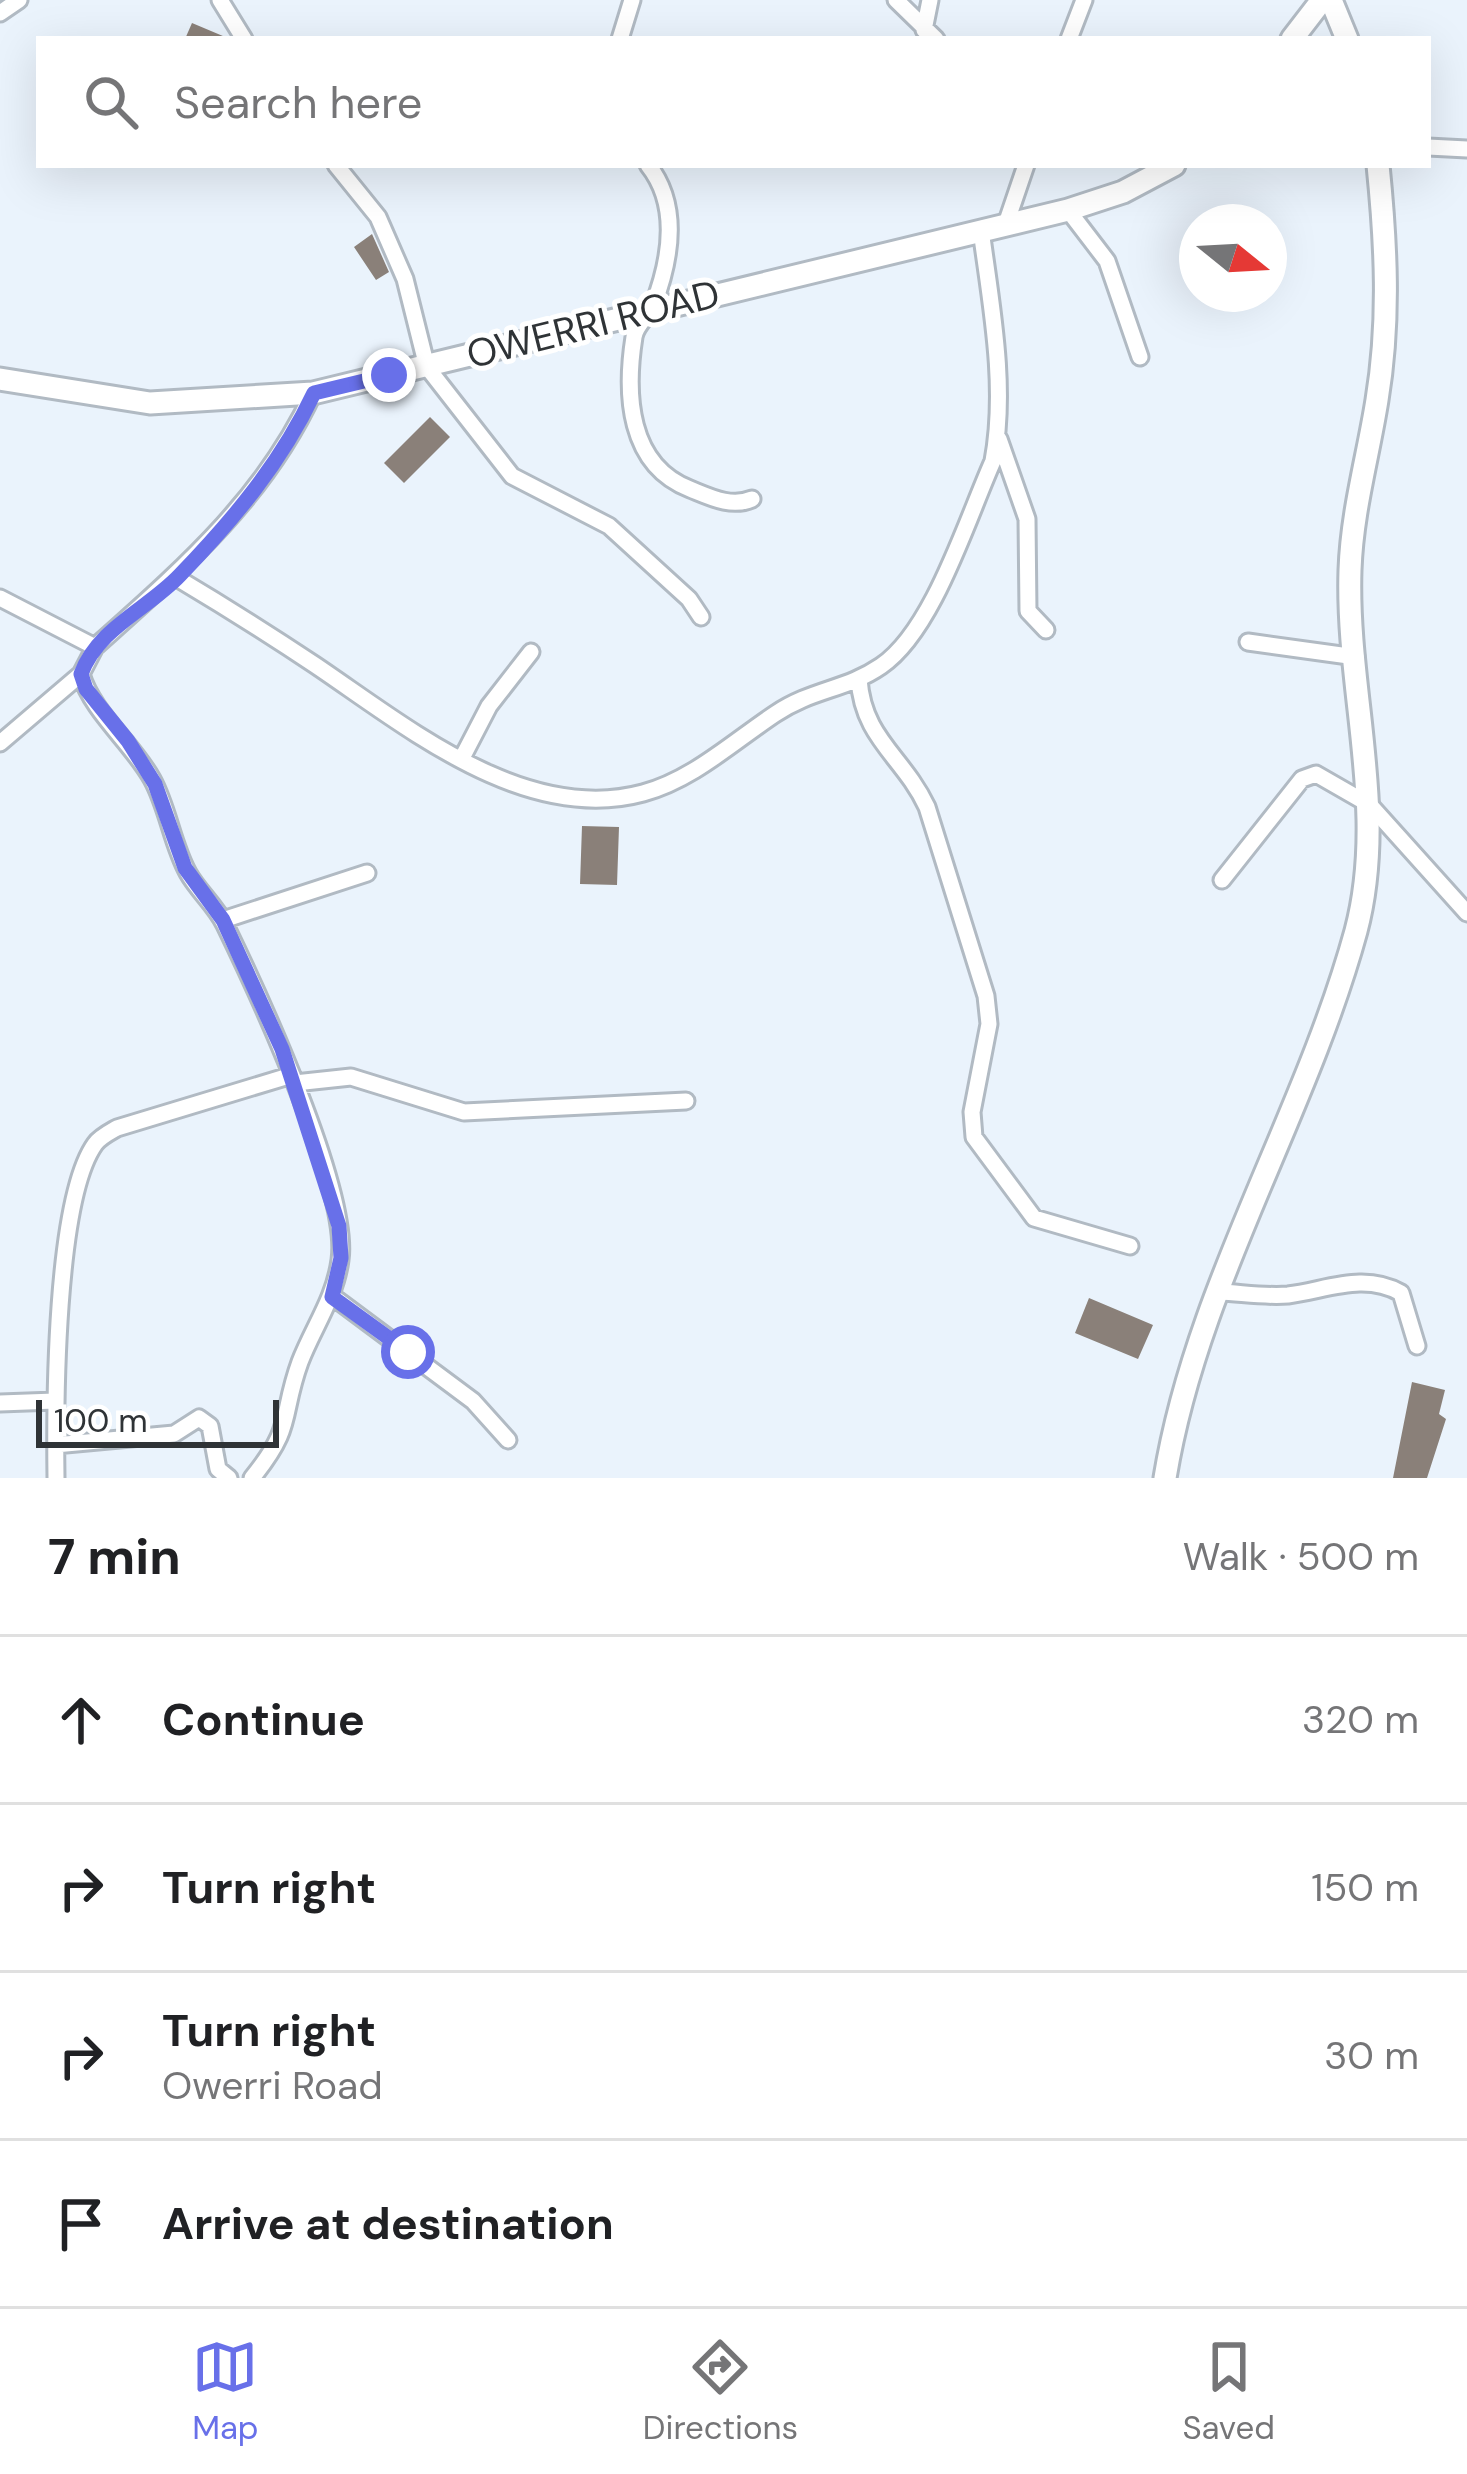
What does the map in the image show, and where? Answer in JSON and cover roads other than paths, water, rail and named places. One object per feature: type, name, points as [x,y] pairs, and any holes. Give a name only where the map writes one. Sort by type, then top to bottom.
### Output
[{"type":"street","points":[[0,13],[19,0]]},
{"type":"street","points":[[220,0],[242,36]]},
{"type":"street","points":[[621,36],[632,0]]},
{"type":"street","points":[[896,0],[930,35]]},
{"type":"street","points":[[930,0],[930,35]]},
{"type":"street","points":[[1070,36],[1084,0]]},
{"type":"street","points":[[1294,36],[1322,0]]},
{"type":"street","points":[[1331,0],[1346,36]]},
{"type":"street","points":[[1431,146],[1467,149]]},
{"type":"street","points":[[338,168],[378,217],[405,279],[427,367],[512,476],[609,526],[689,598],[701,617]]},
{"type":"street","points":[[650,168],[672,208],[652,309],[634,337],[633,432],[654,464],[682,487],[722,501],[740,504],[752,499]]},
{"type":"street","points":[[1006,224],[1025,168]]},
{"type":"street","name":"OWERRI ROAD","points":[[0,379],[150,404],[314,393],[1068,210],[1123,192],[1168,168]]},
{"type":"street","points":[[1165,1478],[1188,1376],[1354,937],[1366,892],[1370,806],[1350,575],[1354,510],[1378,399],[1388,290],[1378,168]]},
{"type":"street","points":[[1068,210],[1107,261],[1140,357]]},
{"type":"street","points":[[177,578],[253,623],[412,733],[462,758],[567,798],[626,797],[682,778],[797,698],[859,680],[901,651],[927,607],[993,461],[998,436],[998,377],[981,230]]},
{"type":"street","points":[[0,743],[81,674],[95,647],[177,578],[278,460],[314,393]]},
{"type":"street","points":[[998,436],[1027,519],[1028,611],[1046,630]]},
{"type":"street","points":[[0,598],[95,647]]},
{"type":"street","points":[[1248,642],[1356,657]]},
{"type":"street","points":[[462,758],[490,706],[531,652]]},
{"type":"street","points":[[81,674],[86,689],[155,784],[185,868],[223,920],[293,1079],[339,1226],[341,1258],[332,1297],[298,1368],[287,1428],[252,1478]]},
{"type":"street","points":[[859,680],[864,717],[914,780],[927,807],[986,996],[989,1024],[972,1112],[974,1137],[1034,1218],[1130,1246]]},
{"type":"street","points":[[1222,880],[1302,779],[1316,774],[1370,806],[1467,913]]},
{"type":"street","points":[[223,920],[367,873]]},
{"type":"street","points":[[56,1478],[55,1401],[70,1215],[76,1184],[96,1141],[117,1127],[293,1079],[351,1077],[464,1112],[686,1101]]},
{"type":"street","points":[[1220,1292],[1286,1295],[1346,1283],[1388,1286],[1401,1293],[1417,1346]]},
{"type":"street","points":[[332,1297],[473,1401],[508,1440]]},
{"type":"street","points":[[0,1403],[55,1401]]},
{"type":"street","points":[[56,1444],[174,1434],[199,1418],[210,1426],[218,1468],[229,1478]]}]
